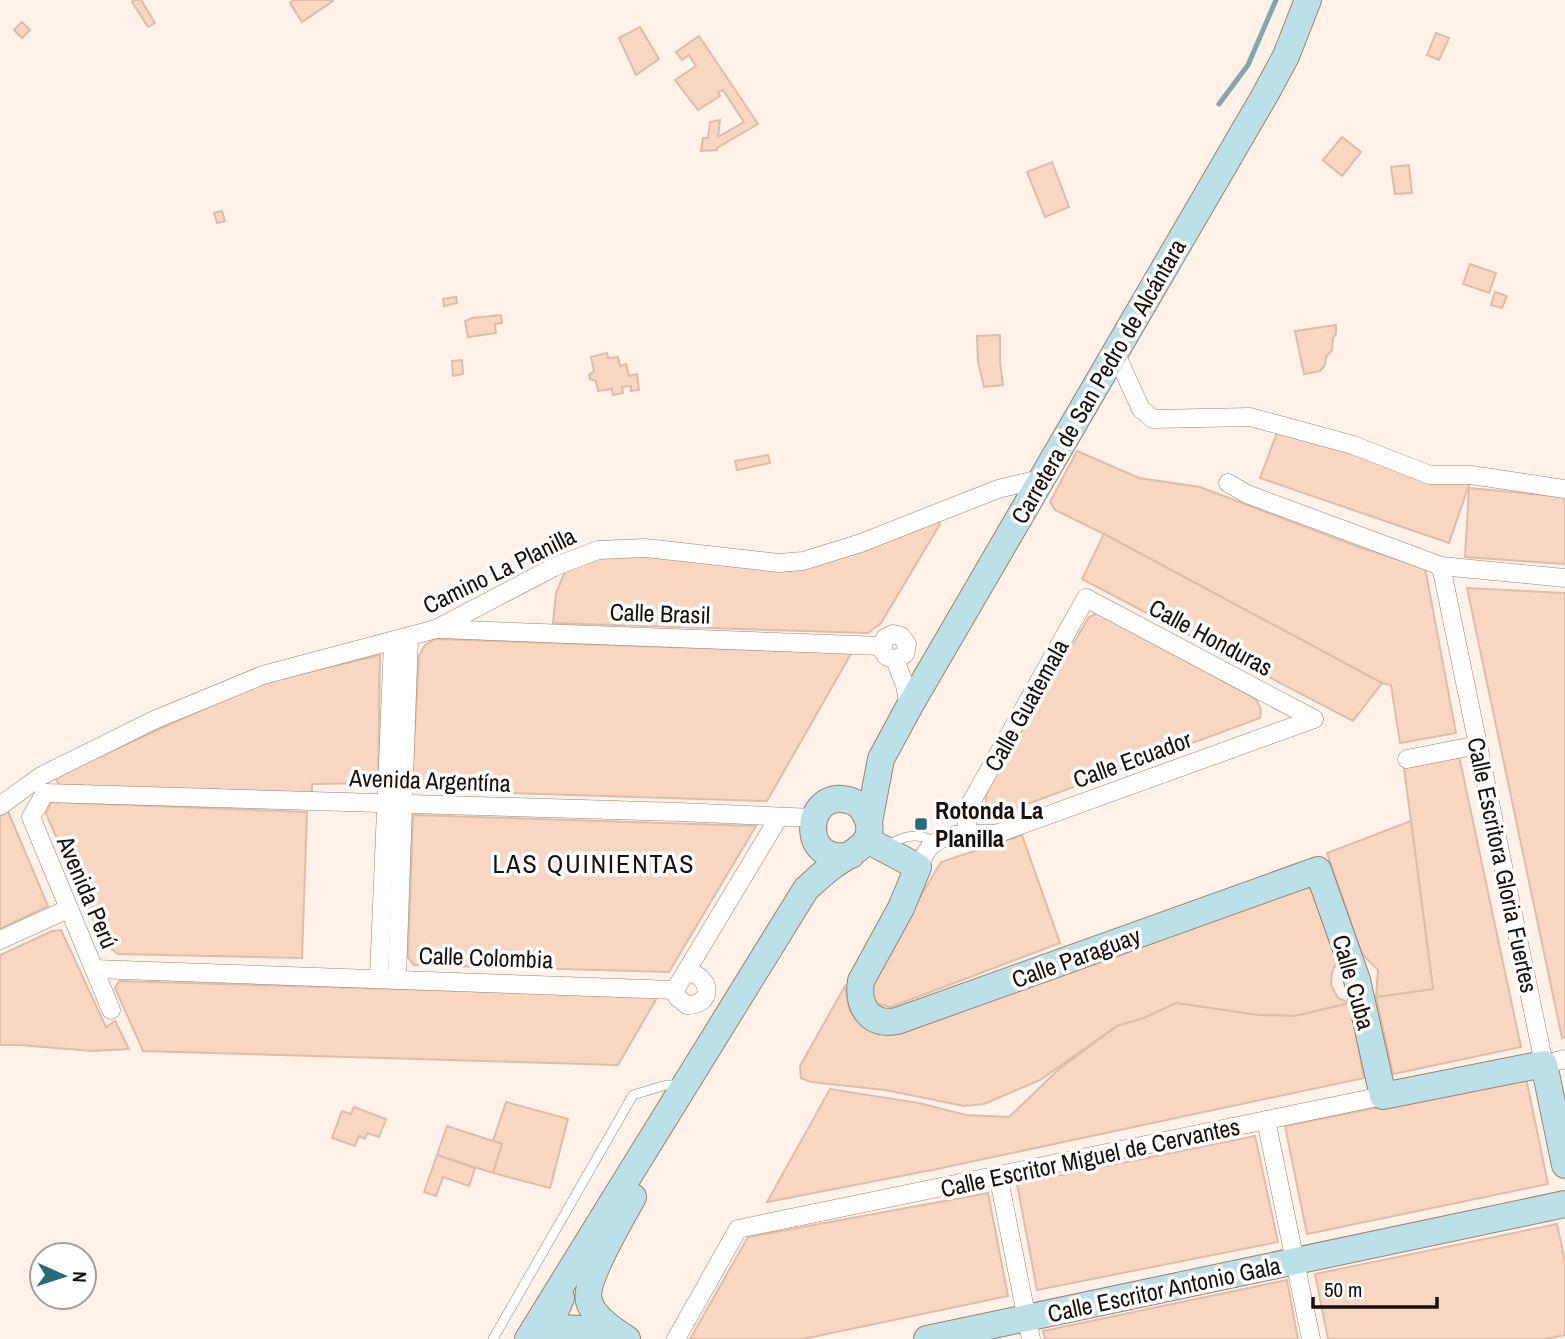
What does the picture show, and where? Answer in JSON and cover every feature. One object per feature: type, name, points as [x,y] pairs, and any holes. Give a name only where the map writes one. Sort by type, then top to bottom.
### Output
[{"type":"main road","name":"Carretera de San Pedro de Alcántara","points":[[867,841],[881,759],[1040,479],[1265,95],[1286,56],[1308,0]]},
{"type":"main road","name":"Carretera de San Pedro de Alcántara","points":[[836,799],[881,759]]},
{"type":"main road","points":[[806,889],[813,826],[822,806],[836,799],[845,799],[861,807],[867,841]]},
{"type":"main road","points":[[813,826],[821,849],[827,853],[843,857],[867,841]]},
{"type":"main road","points":[[867,841],[918,867]]},
{"type":"main road","points":[[528,1339],[806,889],[867,841]]},
{"type":"main road","name":"Calle Paraguay","points":[[918,867],[901,908],[861,981],[861,1003],[875,1019],[886,1023],[1318,870]]},
{"type":"main road","name":"Calle Cuba","points":[[1318,870],[1357,981],[1383,1096]]},
{"type":"main road","points":[[614,1337],[589,1301],[588,1289],[594,1271],[719,1031]]},
{"type":"main road","name":"Calle Escritor Miguel de Cervantes","points":[[1383,1096],[1555,1061]]},
{"type":"main road","name":"Calle Escritora Gloria Fuertes","points":[[1555,1061],[1565,1165]]},
{"type":"main road","points":[[548,1337],[657,1148]]},
{"type":"main road","name":"Calle Escritor Antonio Gala","points":[[928,1339],[1028,1329],[1294,1261],[1565,1204]]},
{"type":"main road","points":[[548,1337],[558,1306],[607,1210]]},
{"type":"main road","points":[[548,1337],[592,1331],[614,1337]]},
{"type":"street","points":[[1115,352],[1141,409],[1153,419],[1250,417],[1353,445],[1430,475],[1471,475],[1565,489]]},
{"type":"street","name":"Camino La Planilla","points":[[0,806],[43,785],[154,720],[263,675],[436,629],[554,567],[598,550],[646,548],[779,563],[803,561],[861,543],[998,489],[1040,479]]},
{"type":"street","points":[[1228,483],[1247,494],[1441,566],[1565,578]]},
{"type":"street","name":"Calle Escritora Gloria Fuertes","points":[[1441,566],[1478,745],[1555,1061]]},
{"type":"street","name":"Calle Honduras","points":[[1086,598],[1314,719]]},
{"type":"street","name":"Calle Guatemala","points":[[966,833],[969,806],[1086,598]]},
{"type":"street","name":"Calle Brasil","points":[[436,629],[882,646],[889,636],[897,635],[907,644],[905,654],[895,660],[905,685],[909,707]]},
{"type":"street","points":[[388,977],[401,640]]},
{"type":"street","name":"Calle Ecuador","points":[[966,833],[996,834],[1314,719]]},
{"type":"street","points":[[1407,759],[1478,745]]},
{"type":"street","name":"Avenida Argentína","points":[[43,785],[395,804],[779,817],[813,826]]},
{"type":"street","name":"Avenida Perú","points":[[43,785],[31,817],[111,1010]]},
{"type":"street","points":[[687,972],[699,975],[705,982],[704,999],[696,1004],[687,1005],[677,997],[675,989],[779,817]]},
{"type":"street","points":[[918,867],[929,848],[941,839],[966,833]]},
{"type":"street","points":[[0,940],[68,909]]},
{"type":"street","name":"Calle Colombia","points":[[94,969],[388,977],[675,989]]},
{"type":"street","name":"Calle Escritor Miguel de Cervantes","points":[[676,1339],[738,1229],[1383,1096]]},
{"type":"street","points":[[1266,1120],[1311,1339]]},
{"type":"street","points":[[998,1175],[1028,1329]]},
{"type":"lane","points":[[867,841],[927,836],[936,843]]},
{"type":"lane","points":[[493,1339],[633,1095],[666,1085],[685,1084]]},
{"type":"building","points":[[133,0],[141,0],[155,23],[148,27]]},
{"type":"building","points":[[294,0],[333,1],[302,22],[290,3]]},
{"type":"building","points":[[22,22],[30,30],[22,38],[14,30]]},
{"type":"building","points":[[640,27],[659,59],[636,75],[619,38]]},
{"type":"building","points":[[1436,33],[1449,38],[1439,60],[1427,55]]},
{"type":"building","points":[[699,36],[758,124],[717,150],[701,151],[703,138],[708,138],[710,122],[720,120],[718,137],[744,122],[723,90],[718,93],[720,96],[698,110],[675,80],[696,66],[689,55],[682,60],[676,52]]},
{"type":"building","points":[[1342,137],[1361,152],[1342,176],[1323,160]]},
{"type":"building","points":[[1052,162],[1069,207],[1045,217],[1027,172]]},
{"type":"building","points":[[1409,165],[1412,193],[1395,194],[1391,167]]},
{"type":"building","points":[[222,211],[225,221],[217,223],[214,213]]},
{"type":"building","points":[[1470,264],[1496,273],[1489,293],[1463,284]]},
{"type":"building","points":[[1495,292],[1507,296],[1502,308],[1491,305]]},
{"type":"building","points":[[456,297],[457,303],[444,306],[443,299]]},
{"type":"building","points":[[501,315],[502,323],[495,324],[496,333],[468,337],[465,321]]},
{"type":"building","points":[[1336,325],[1332,350],[1326,357],[1325,365],[1320,371],[1304,374],[1295,331]]},
{"type":"building","points":[[1000,335],[1003,385],[984,387],[978,362],[977,336]]},
{"type":"building","points":[[607,353],[608,358],[618,357],[620,366],[626,364],[629,376],[637,374],[639,390],[631,391],[631,386],[622,387],[623,393],[613,395],[612,389],[598,391],[596,381],[590,379],[589,375],[594,371],[591,357]]},
{"type":"building","points":[[462,360],[463,374],[453,376],[452,361]]},
{"type":"building","points":[[1277,433],[1470,482],[1449,543],[1260,478]]},
{"type":"building","points":[[1077,451],[1139,478],[1200,487],[1361,548],[1425,568],[1456,733],[1400,743],[1391,685],[1382,683],[1055,510],[1050,502]]},
{"type":"building","points":[[768,455],[770,463],[737,470],[735,461]]},
{"type":"building","points":[[1469,488],[1565,497],[1565,564],[1465,557]]},
{"type":"building","points":[[936,519],[940,524],[881,623],[868,633],[553,623],[556,593],[567,567],[599,552],[802,565]]},
{"type":"building","points":[[1104,534],[1382,683],[1353,721],[1082,579]]},
{"type":"building","points":[[1467,588],[1565,593],[1565,1037],[1562,1038]]},
{"type":"building","points":[[1098,613],[1249,695],[1257,701],[1261,710],[1260,718],[996,814],[986,803],[986,791],[1089,617]]},
{"type":"building","points":[[435,639],[852,652],[767,801],[474,792],[421,789],[412,782],[419,656],[425,645]]},
{"type":"building","points":[[380,655],[378,783],[312,784],[312,794],[59,785],[55,777],[258,684]]},
{"type":"building","points":[[1459,756],[1521,1047],[1393,1074],[1376,997],[1433,989],[1404,768]]},
{"type":"building","points":[[51,802],[307,812],[302,958],[118,954],[104,943],[46,814]]},
{"type":"building","points":[[7,809],[48,906],[0,929],[0,815]]},
{"type":"building","points":[[413,815],[756,826],[669,972],[414,965],[408,958]]},
{"type":"building","points":[[1411,821],[1433,989],[1376,997],[1378,970],[1362,954],[1327,853]]},
{"type":"building","points":[[1022,835],[1060,943],[891,1007],[877,1004],[871,993],[870,981],[941,862]]},
{"type":"building","points":[[1300,885],[1309,888],[1313,893],[1338,960],[1332,972],[1331,985],[1338,998],[1350,1003],[1295,1016],[1258,1015],[1176,1003],[1144,1018],[1117,1026],[1040,1080],[984,1104],[964,1106],[885,1090],[811,1082],[801,1078],[800,1066],[845,986],[850,1011],[864,1027]]},
{"type":"building","points":[[61,930],[106,1027],[115,1021],[129,1049],[92,1051],[0,1045],[0,955],[52,931]]},
{"type":"building","points":[[119,981],[658,996],[618,1065],[143,1051],[115,988]]},
{"type":"building","points":[[1176,1003],[1258,1015],[1295,1016],[1350,1003],[1364,1078],[932,1170],[767,1202],[830,1089],[919,1103],[966,1115],[1009,1117],[1058,1070],[1117,1026],[1144,1018]]},
{"type":"building","points":[[1526,1078],[1548,1184],[1307,1234],[1285,1126]]},
{"type":"building","points":[[506,1102],[568,1119],[550,1188],[493,1173],[502,1144],[493,1141]]},
{"type":"building","points":[[354,1107],[386,1119],[379,1137],[367,1133],[365,1139],[359,1136],[355,1146],[332,1138],[342,1111],[351,1114]]},
{"type":"building","points":[[447,1126],[502,1144],[493,1173],[437,1155]]},
{"type":"building","points":[[1255,1136],[1278,1242],[1037,1290],[1017,1184]]},
{"type":"building","points":[[437,1155],[475,1168],[469,1186],[443,1177],[436,1196],[424,1192]]},
{"type":"building","points":[[988,1193],[1008,1296],[803,1339],[690,1339],[748,1237]]},
{"type":"building","points":[[1557,1224],[1565,1261],[1565,1335],[1545,1339],[1328,1339],[1315,1274]]},
{"type":"building","points":[[1287,1280],[1298,1339],[1045,1339],[1043,1331]]},
{"type":"waterway","points":[[1219,104],[1248,65],[1276,0]]},
{"type":"place","name":"Rotonda La Planilla","points":[[921,824]]},
{"type":"district","name":"LAS QUINIENTAS","points":[[594,863]]}]
